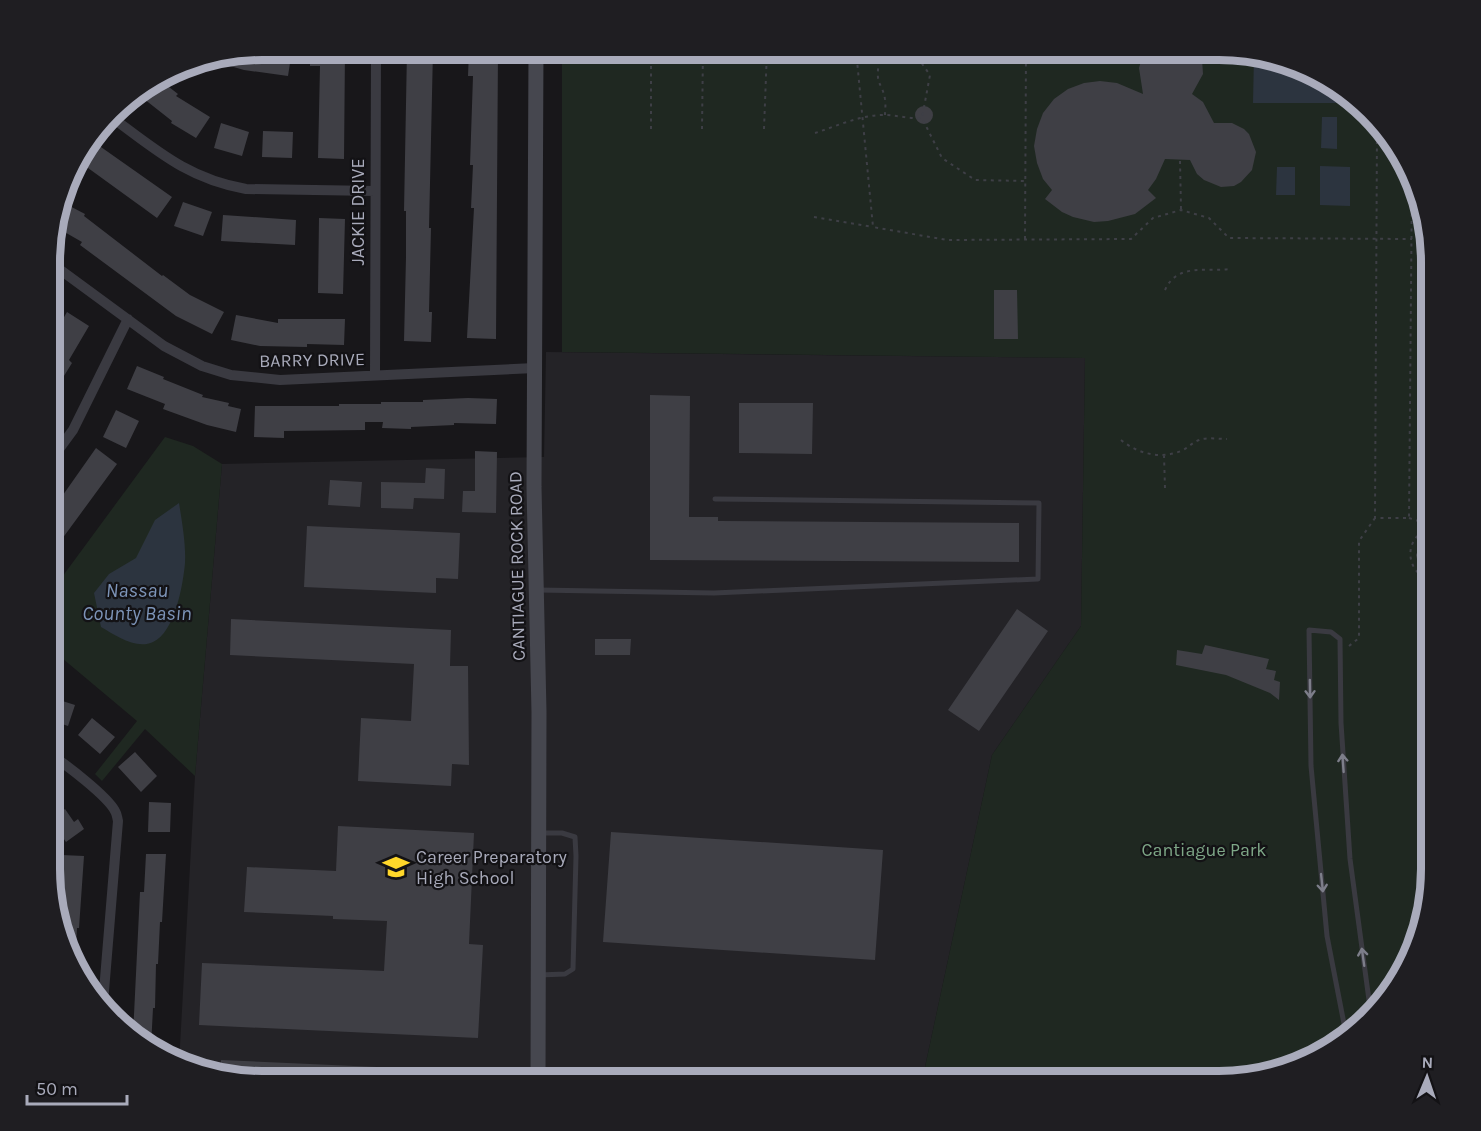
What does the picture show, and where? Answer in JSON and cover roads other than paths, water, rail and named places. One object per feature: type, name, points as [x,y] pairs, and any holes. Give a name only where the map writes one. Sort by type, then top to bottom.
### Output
[{"type":"main road","name":"CANTIAGUE ROCK ROAD","points":[[536,60],[538,1071]]},
{"type":"street","name":"JACKIE DRIVE","points":[[375,375],[376,60]]},
{"type":"street","points":[[117,121],[172,162],[202,178],[226,186],[246,189],[375,191]]},
{"type":"street","name":"BARRY DRIVE","points":[[60,270],[164,346],[185,358],[231,375],[280,380],[535,368]]},
{"type":"street","points":[[60,447],[73,429],[128,320]]},
{"type":"street","points":[[60,760],[103,797],[115,811],[118,821],[104,994]]},
{"type":"lane","points":[[536,590],[714,593],[1038,579],[1039,503],[715,499]]},
{"type":"lane","points":[[1345,1027],[1327,936],[1311,766],[1309,630],[1331,632],[1340,639],[1341,723],[1350,859],[1369,1004]]},
{"type":"lane","points":[[538,833],[561,833],[575,837],[576,856],[573,969],[565,974],[538,975]]},
{"type":"water","points":[[1254,63],[1296,75],[1343,103],[1253,103]]},
{"type":"water","points":[[1322,117],[1337,117],[1337,149],[1321,148]]},
{"type":"water","points":[[1320,166],[1350,167],[1350,206],[1320,205]]},
{"type":"water","points":[[1277,167],[1295,167],[1295,195],[1276,195]]},
{"type":"water","name":"Nassau County Basin","points":[[179,503],[185,563],[180,595],[172,618],[161,637],[146,644],[133,643],[101,627],[94,593],[109,574],[136,558],[155,520]]},
{"type":"place","name":"Career Preparatory High School","points":[[396,867]]},
{"type":"park label","name":"Cantiague Park","points":[[1204,850]]}]
